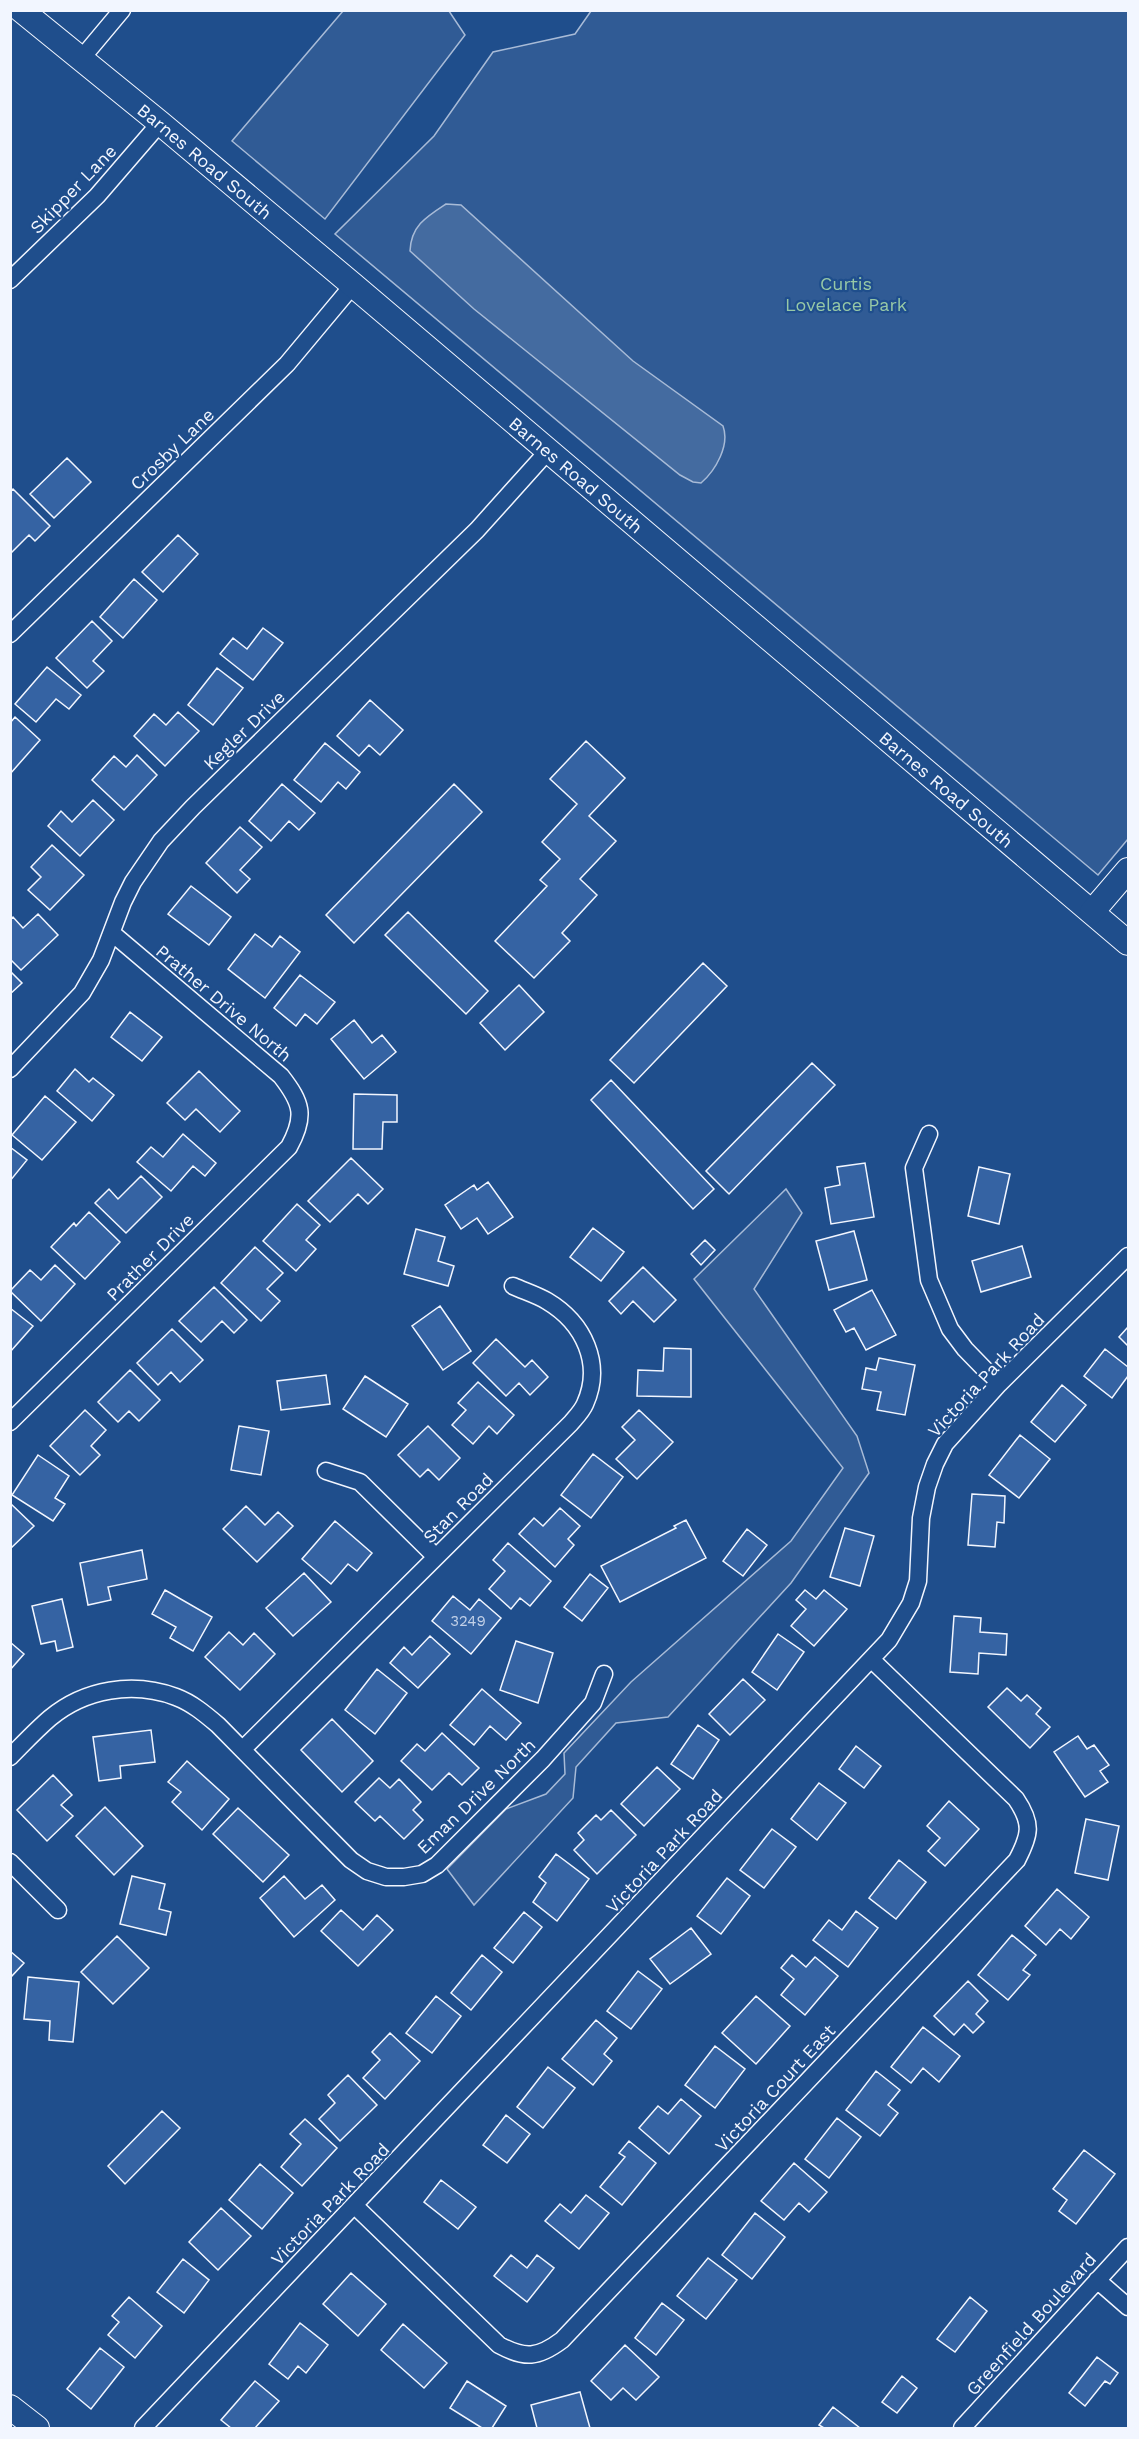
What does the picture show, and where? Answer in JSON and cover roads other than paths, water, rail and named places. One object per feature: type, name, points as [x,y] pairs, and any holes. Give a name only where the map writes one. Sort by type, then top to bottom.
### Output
[{"type":"street","name":"Barnes Road South","points":[[21,10],[353,285],[1128,943]]},
{"type":"street","points":[[81,59],[122,10]]},
{"type":"street","name":"Skipper Lane","points":[[10,280],[97,196],[160,123]]},
{"type":"street","name":"Crosby Lane","points":[[10,634],[287,363],[353,285]]},
{"type":"street","name":"Kegler Drive","points":[[10,1069],[82,993],[101,960],[133,882],[161,841],[477,530],[548,451]]},
{"type":"street","points":[[1092,912],[1128,870]]},
{"type":"street","name":"Prather Drive North","points":[[112,933],[282,1076],[293,1092],[300,1110]]},
{"type":"street","name":"Prather Drive","points":[[10,1422],[289,1147],[299,1129],[300,1110]]},
{"type":"street","points":[[929,1134],[914,1168],[929,1280],[950,1329],[965,1349],[999,1384]]},
{"type":"street","name":"Victoria Park Road","points":[[143,2428],[889,1640],[911,1603],[918,1581],[921,1518],[927,1487],[945,1444],[999,1384],[1128,1256]]},
{"type":"street","name":"Stan Road","points":[[243,1749],[571,1423],[585,1405],[591,1384],[593,1364],[587,1344],[572,1322],[548,1301],[513,1286]]},
{"type":"street","points":[[326,1471],[360,1482],[436,1557]]},
{"type":"street","name":"Victoria Court East","points":[[355,2206],[499,2345],[514,2353],[532,2356],[549,2350],[562,2340],[1017,1860],[1027,1841],[1029,1828],[1026,1813],[1016,1799],[872,1660]]},
{"type":"street","name":"Eman Drive North","points":[[10,1757],[50,1718],[81,1700],[112,1689],[155,1691],[178,1697],[198,1709],[243,1749],[351,1860],[367,1871],[386,1877],[404,1877],[422,1874],[449,1854],[543,1759],[593,1703],[604,1674]]},
{"type":"street","points":[[10,1862],[58,1910]]},
{"type":"street","name":"Greenfield Boulevard","points":[[962,2428],[1128,2247]]},
{"type":"street","points":[[1097,2280],[1128,2307]]},
{"type":"street","points":[[10,2406],[37,2428]]},
{"type":"park label","name":"Curtis Lovelace Park","points":[[846,293]]}]
